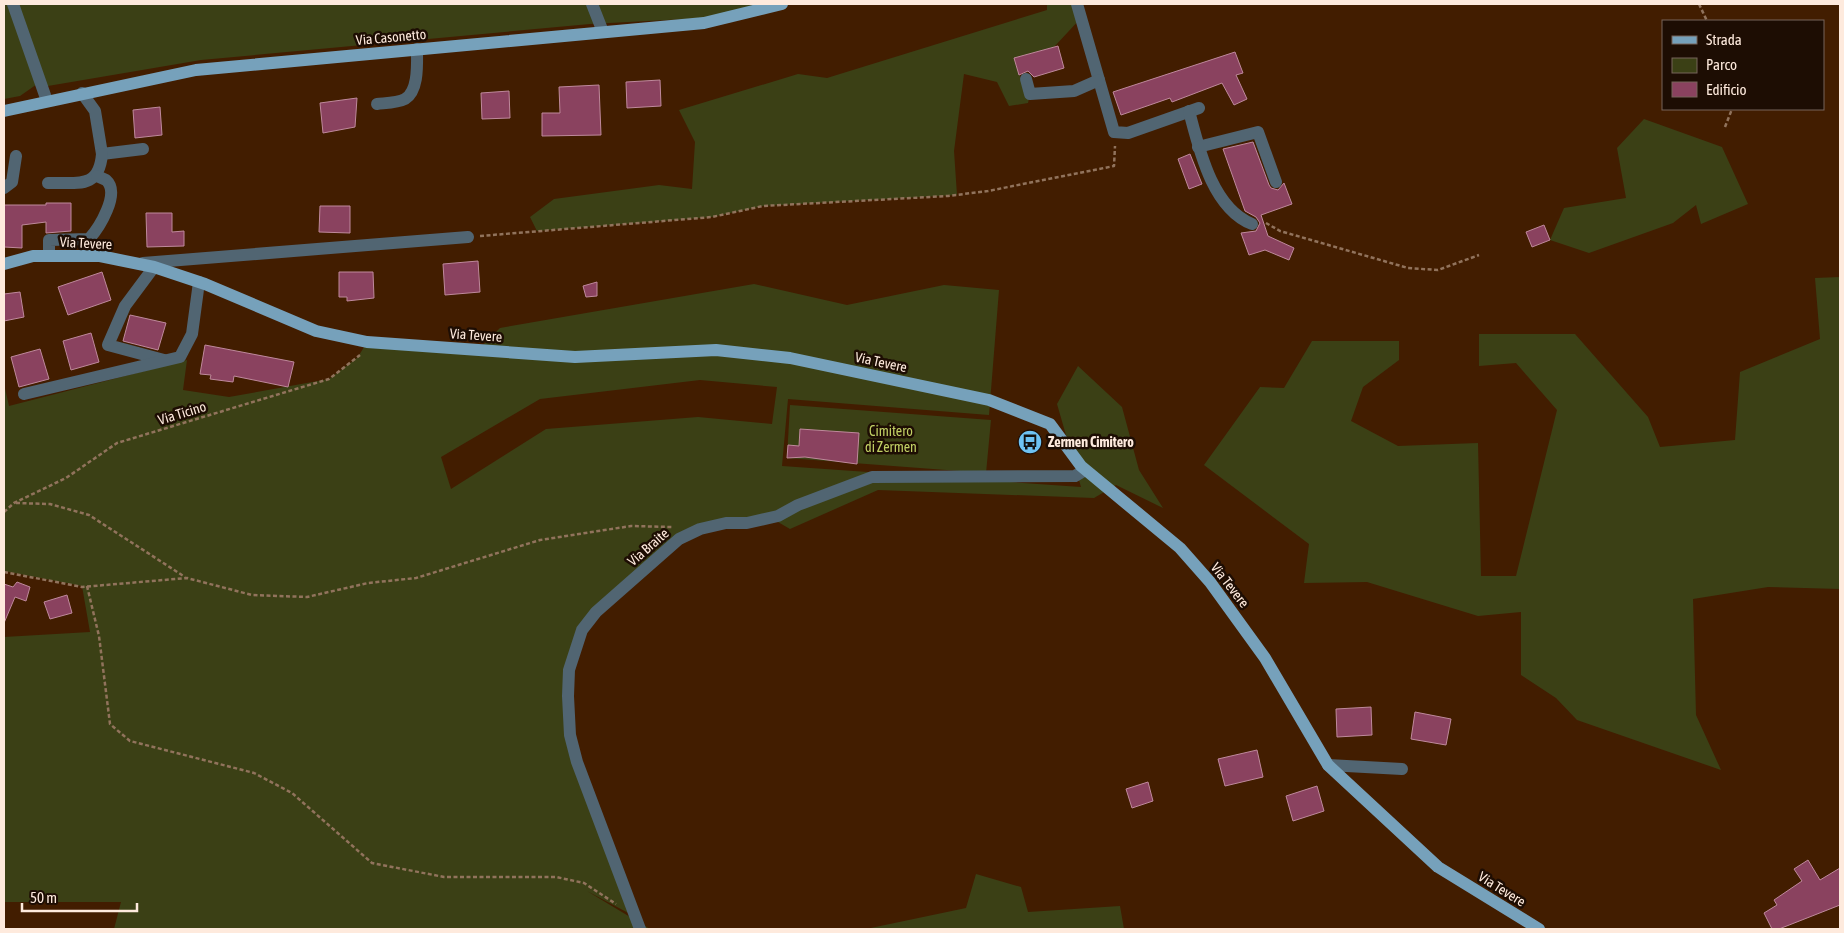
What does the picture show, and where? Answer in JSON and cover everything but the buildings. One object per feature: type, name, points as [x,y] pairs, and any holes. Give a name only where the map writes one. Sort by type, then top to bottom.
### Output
[{"type":"main road","name":"Via Casonetto","points":[[4,111],[196,70],[704,23],[782,4]]},
{"type":"main road","name":"Via Tevere","points":[[4,264],[33,256],[100,256],[154,267],[199,282],[316,330],[367,342],[575,357],[716,350],[790,358],[989,400],[1050,424],[1085,470],[1180,548],[1210,582],[1265,658],[1328,765],[1438,867],[1539,929]]},
{"type":"street","points":[[13,4],[47,101]]},
{"type":"street","points":[[592,4],[603,32]]},
{"type":"street","points":[[1077,4],[1114,132],[1128,133],[1194,109],[1198,147],[1213,185],[1240,219],[1252,224]]},
{"type":"street","points":[[377,104],[405,99],[412,91],[417,71],[417,50]]},
{"type":"street","points":[[1026,79],[1030,94],[1074,91],[1099,80]]},
{"type":"street","points":[[48,183],[87,182],[97,176],[101,166],[102,154],[95,111],[82,93]]},
{"type":"street","points":[[1198,147],[1258,132],[1276,182]]},
{"type":"street","points":[[102,154],[143,149]]},
{"type":"street","points":[[4,188],[12,182],[16,156]]},
{"type":"street","points":[[48,256],[48,240],[89,239],[101,225],[110,202],[111,188],[106,180],[97,176]]},
{"type":"street","points":[[138,264],[468,237]]},
{"type":"street","points":[[154,267],[125,306],[108,344],[167,360]]},
{"type":"street","points":[[24,394],[180,357],[188,345],[192,334],[199,282]]},
{"type":"street","name":"Via Braite","points":[[640,929],[577,762],[570,734],[569,670],[582,630],[596,612],[680,539],[700,529],[726,523],[747,523],[778,516],[798,505],[872,477],[1075,476],[1085,470]]},
{"type":"street","points":[[1328,765],[1402,769]]},
{"type":"path","points":[[1699,4],[1707,20]]},
{"type":"path","points":[[1725,127],[1732,110]]},
{"type":"path","points":[[468,237],[712,217],[763,206],[912,199],[988,191],[1114,166],[1116,152],[1114,132]]},
{"type":"path","points":[[1252,224],[1266,223],[1280,231],[1408,268],[1438,270],[1478,255]]},
{"type":"path","name":"Via Ticino","points":[[4,512],[14,503],[66,478],[118,442],[329,379],[358,357],[367,342]]},
{"type":"path","points":[[14,503],[50,504],[90,515],[187,578],[252,595],[306,597],[368,583],[416,578],[540,540],[631,526],[700,529]]},
{"type":"path","points":[[4,572],[44,581],[87,586],[187,578]]},
{"type":"path","points":[[87,586],[99,636],[110,724],[130,741],[254,773],[292,793],[372,863],[444,877],[566,879],[584,883],[634,916]]},
{"type":"green space","points":[[4,4],[782,4],[705,18],[590,24],[201,60],[42,87],[40,82],[20,96],[4,99]]},
{"type":"green space","points":[[1047,4],[1077,4],[1081,18],[1054,47],[1015,58],[1021,80],[1030,94],[1028,103],[1009,106],[997,82],[964,74],[954,151],[957,195],[763,206],[712,217],[537,231],[530,217],[554,199],[659,185],[692,189],[695,142],[679,110],[798,74],[827,78],[1047,10]]},
{"type":"green space","points":[[1644,119],[1722,147],[1748,204],[1701,224],[1696,205],[1673,223],[1589,253],[1550,240],[1564,208],[1626,198],[1617,148]]},
{"type":"green space","points":[[1840,277],[1840,589],[1768,587],[1693,599],[1696,715],[1721,770],[1577,720],[1556,698],[1521,675],[1521,612],[1478,616],[1367,582],[1304,583],[1309,544],[1204,465],[1260,387],[1284,388],[1312,341],[1399,341],[1399,360],[1363,387],[1351,421],[1398,446],[1478,443],[1481,576],[1516,576],[1557,410],[1516,363],[1479,366],[1479,334],[1575,334],[1648,417],[1660,447],[1735,440],[1740,372],[1820,339],[1815,278]]},
{"type":"green space","points":[[754,284],[847,305],[944,285],[999,290],[989,415],[788,399],[782,466],[1081,487],[1057,404],[1078,366],[1122,407],[1139,470],[1163,508],[1116,485],[1094,498],[878,490],[790,529],[771,518],[700,529],[596,612],[574,649],[570,735],[634,916],[587,891],[650,929],[114,929],[121,902],[4,902],[4,637],[90,632],[82,586],[4,571],[4,384],[9,406],[187,360],[183,390],[229,397],[329,379],[358,357],[367,342],[478,350],[500,328]],"holes":[[[700,380],[777,387],[772,424],[698,417],[546,429],[451,489],[441,457],[540,399]]]},
{"type":"green space","name":"Cimitero di Zermen","points":[[790,405],[991,420],[986,473],[787,458]]},
{"type":"green space","points":[[976,874],[1021,887],[1028,912],[1120,906],[1124,929],[866,929],[966,908]]},
{"type":"place","name":"Zermen Cimitero","points":[[1030,442]]}]
